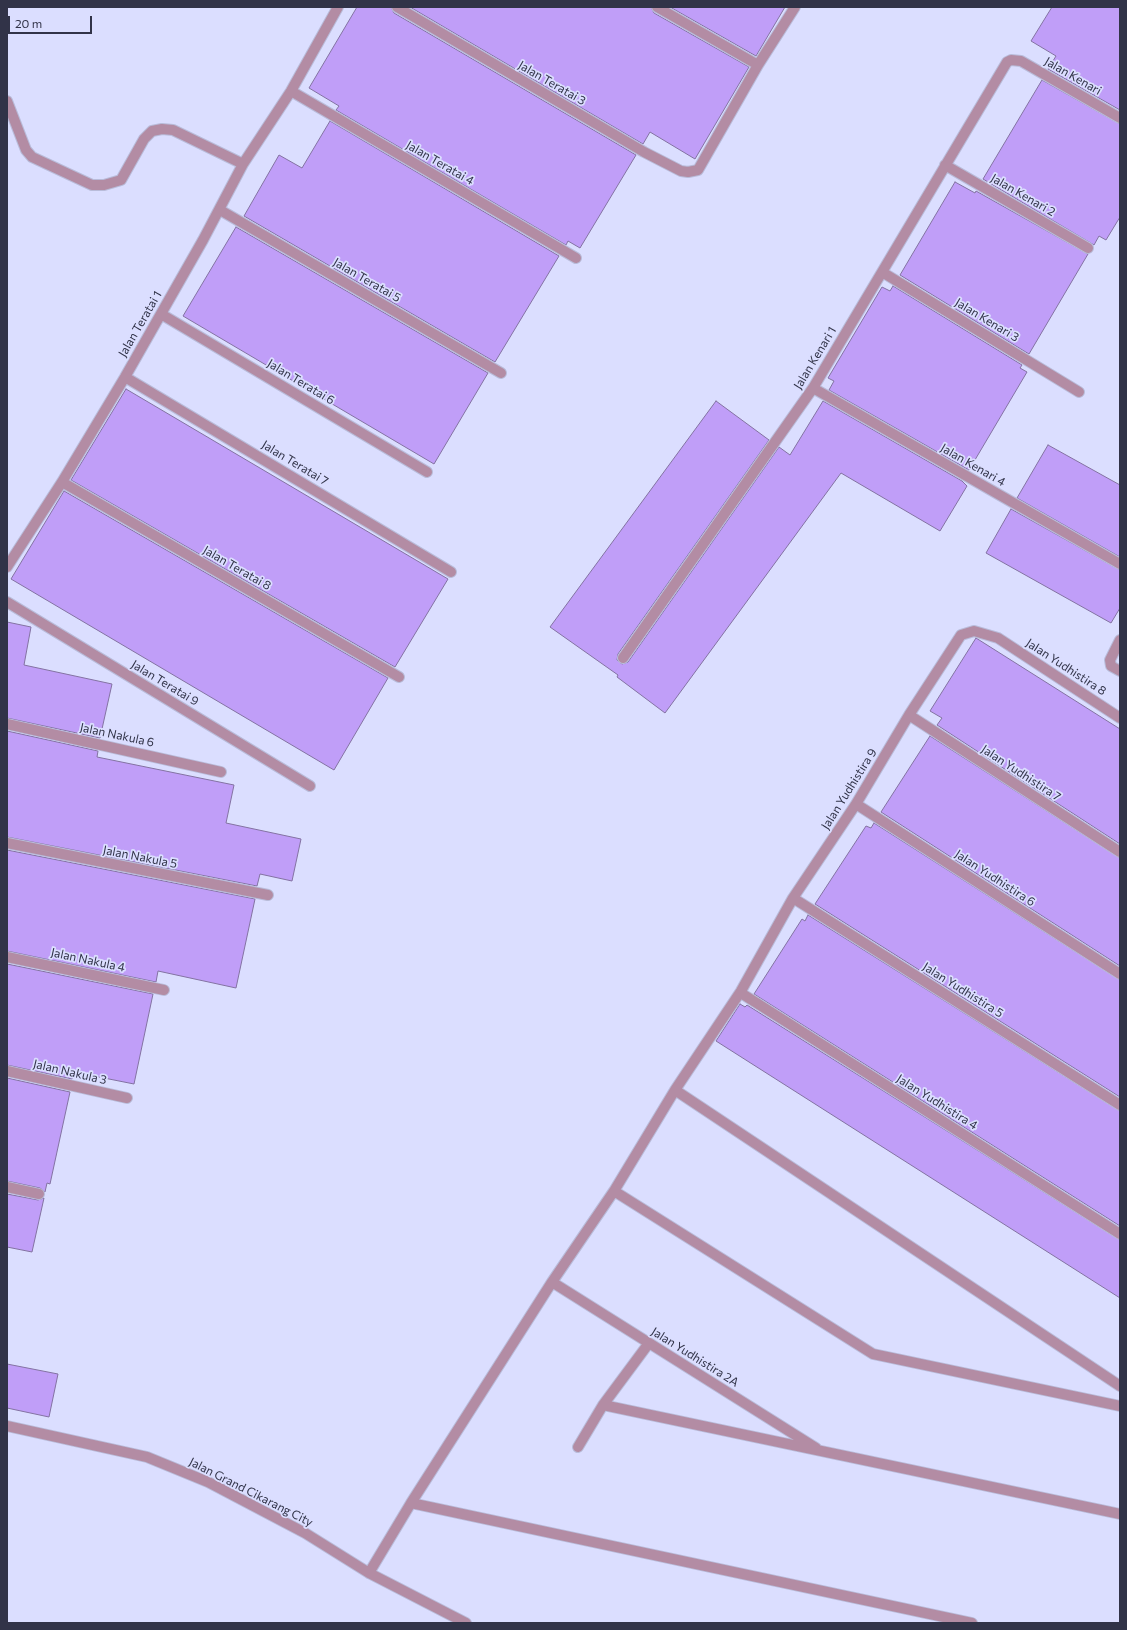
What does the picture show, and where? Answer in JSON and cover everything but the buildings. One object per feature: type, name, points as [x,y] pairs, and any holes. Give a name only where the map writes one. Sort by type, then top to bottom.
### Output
[{"type":"street","name":"Jalan Teratai 1","points":[[7,567],[62,482],[125,377],[220,210],[243,164],[291,91],[338,7]]},
{"type":"street","name":"Jalan Teratai 3","points":[[397,7],[644,152],[681,171],[688,172],[698,170],[758,65]]},
{"type":"street","points":[[658,7],[758,65],[795,7]]},
{"type":"street","name":"Jalan Kenari","points":[[1011,60],[1022,62],[1120,118]]},
{"type":"street","name":"Jalan Kenari 1","points":[[622,658],[813,388],[1007,62],[1011,60]]},
{"type":"street","name":"Jalan Teratai 4","points":[[291,91],[576,258]]},
{"type":"street","points":[[7,101],[26,150],[32,157],[92,185],[104,185],[121,180],[144,140],[152,131],[162,129],[173,130],[243,164]]},
{"type":"street","name":"Jalan Kenari 2","points":[[945,165],[1088,248]]},
{"type":"street","name":"Jalan Teratai 5","points":[[220,210],[501,373]]},
{"type":"street","name":"Jalan Kenari 3","points":[[882,272],[1079,392]]},
{"type":"street","name":"Jalan Teratai 6","points":[[161,314],[427,472]]},
{"type":"street","name":"Jalan Teratai 7","points":[[125,377],[452,572]]},
{"type":"street","name":"Jalan Kenari 4","points":[[813,388],[1120,564]]},
{"type":"street","name":"Jalan Teratai 8","points":[[62,482],[399,678]]},
{"type":"street","name":"Jalan Teratai 9","points":[[7,602],[310,786]]},
{"type":"street","name":"Jalan Yudhistira 9","points":[[369,1573],[411,1503],[552,1282],[614,1191],[675,1090],[741,991],[793,898],[856,804],[909,715],[961,635],[974,630],[998,638]]},
{"type":"street","name":"Jalan Yudhistira 8","points":[[998,638],[1120,718]]},
{"type":"street","points":[[1120,640],[1110,660],[1111,666],[1120,672]]},
{"type":"street","name":"Jalan Yudhistira 7","points":[[909,715],[1120,852]]},
{"type":"street","name":"Jalan Nakula 6","points":[[7,724],[220,772]]},
{"type":"street","name":"Jalan Yudhistira 6","points":[[856,804],[1120,974]]},
{"type":"street","name":"Jalan Nakula 5","points":[[7,843],[268,895]]},
{"type":"street","name":"Jalan Yudhistira 5","points":[[793,898],[1120,1105]]},
{"type":"street","name":"Jalan Nakula 4","points":[[7,957],[164,990]]},
{"type":"street","name":"Jalan Yudhistira 4","points":[[741,991],[744,995],[1120,1234]]},
{"type":"street","name":"Jalan Nakula 3","points":[[7,1071],[127,1098]]},
{"type":"street","points":[[675,1090],[1120,1386]]},
{"type":"street","points":[[7,1187],[39,1194]]},
{"type":"street","points":[[614,1191],[873,1354],[1120,1406]]},
{"type":"street","name":"Jalan Yudhistira 2A","points":[[552,1282],[824,1453]]},
{"type":"street","points":[[578,1447],[603,1405],[649,1343]]},
{"type":"street","points":[[603,1405],[824,1453],[1120,1514]]},
{"type":"street","name":"Jalan Grand Cikarang City","points":[[7,1426],[147,1457],[208,1482],[325,1544],[369,1573],[466,1623]]},
{"type":"street","points":[[411,1503],[972,1623]]}]
